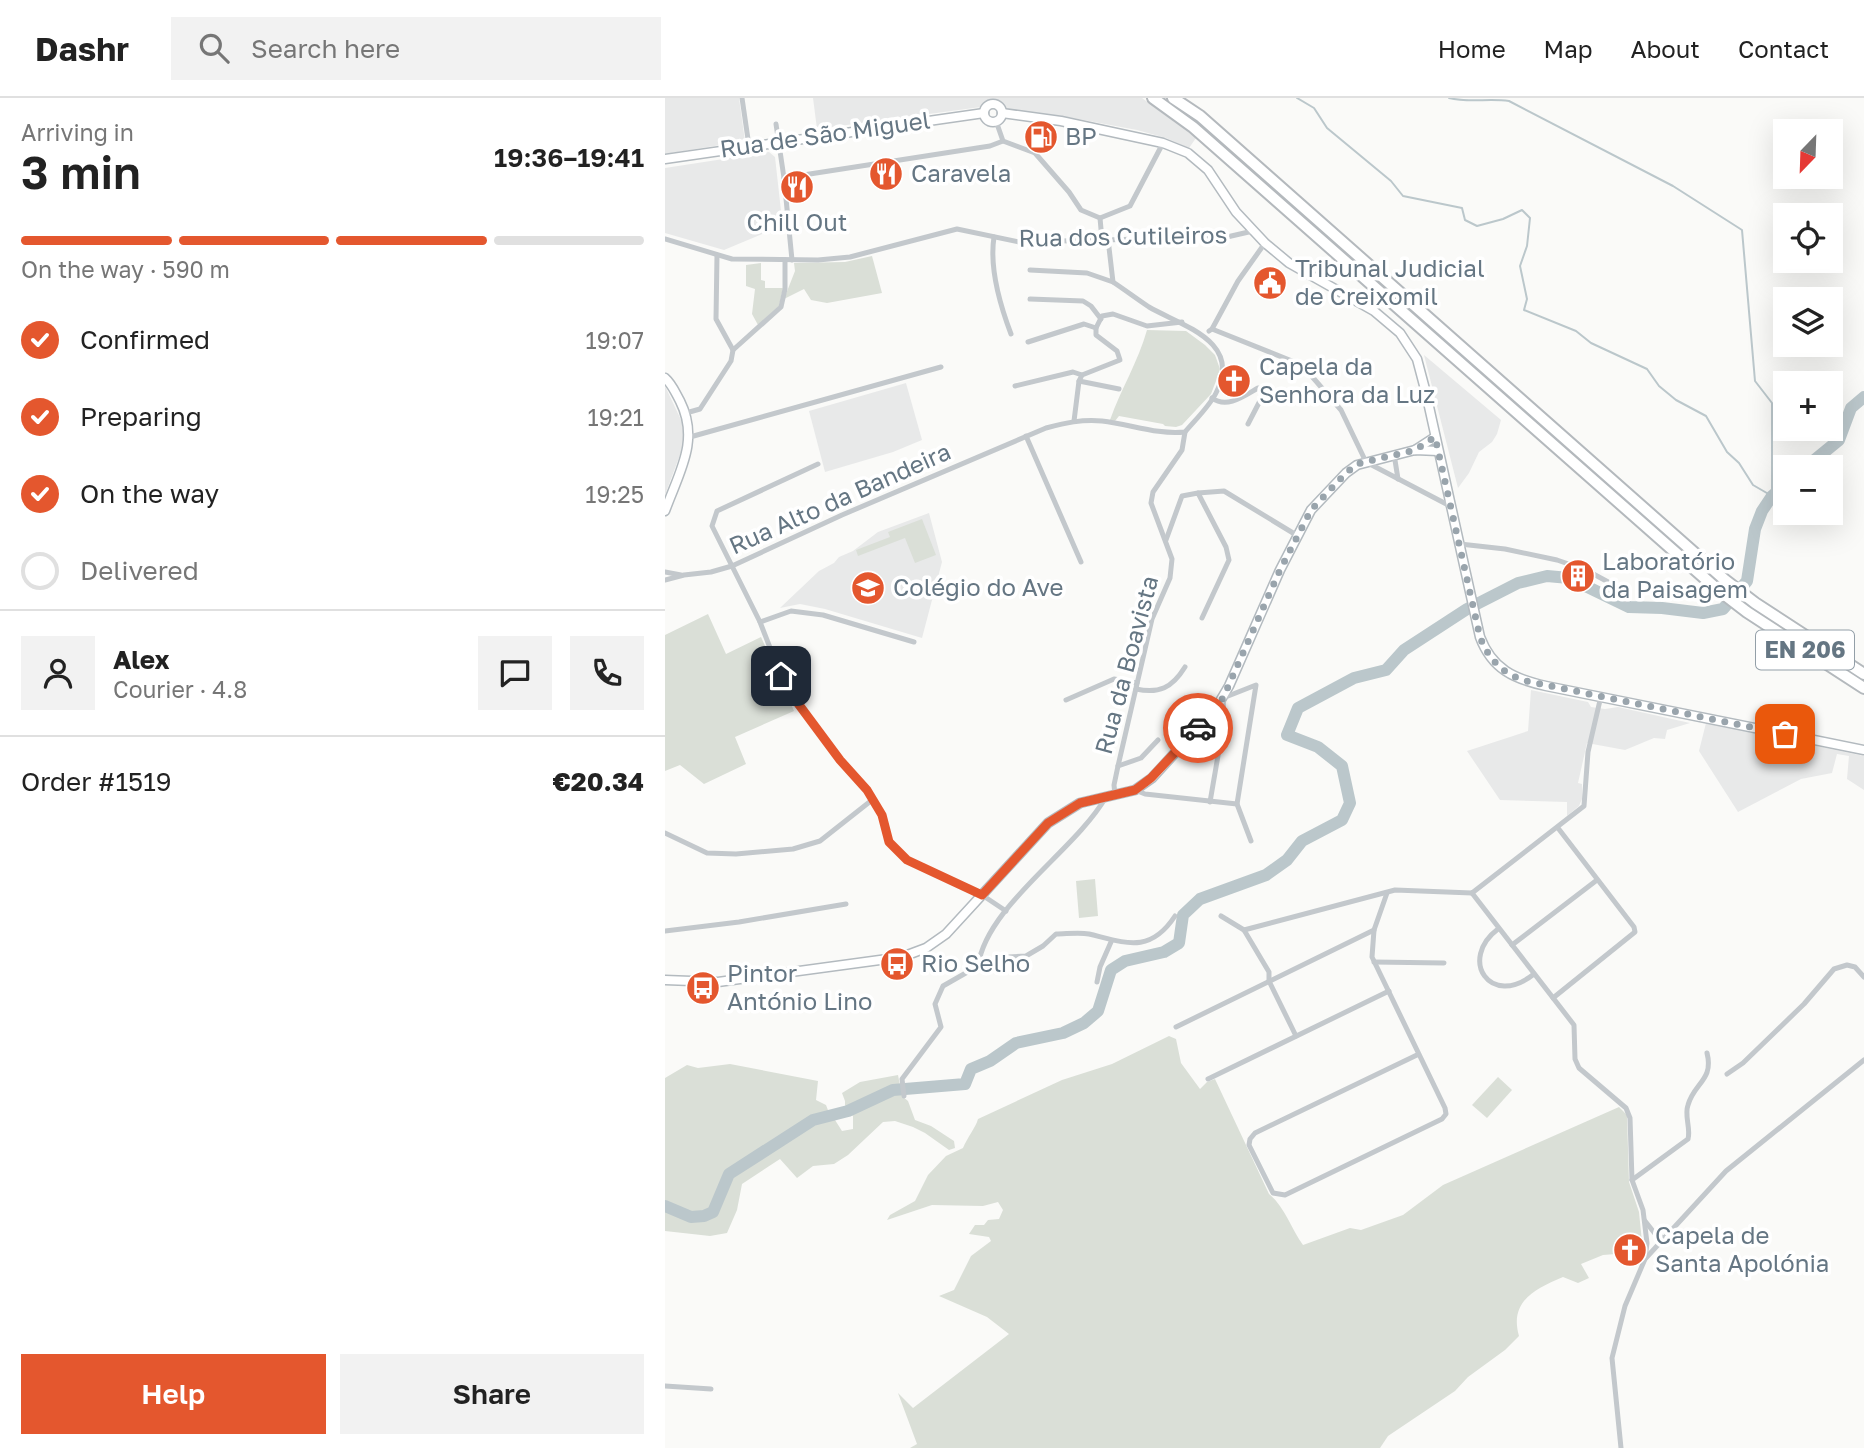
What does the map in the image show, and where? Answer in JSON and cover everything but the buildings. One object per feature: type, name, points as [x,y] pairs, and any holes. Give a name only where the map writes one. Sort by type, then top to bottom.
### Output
[{"type":"highway","name":"EN 206","points":[[1153,98],[1193,127],[1721,585],[1864,688]]},
{"type":"highway","name":"EN 206","points":[[1173,98],[1200,116],[1721,585]]},
{"type":"highway","name":"EN 206","points":[[1751,608],[1864,674]]},
{"type":"main road","points":[[999,117],[1000,108],[995,101],[987,106],[984,113],[988,120],[999,117],[1061,121],[1163,143],[1188,153],[1207,170],[1250,228]]},
{"type":"main road","name":"Rua de São Miguel","points":[[665,159],[984,113]]},
{"type":"main road","name":"Rua dos Cutileiros","points":[[1250,228],[1289,263],[1374,311],[1400,333],[1417,359],[1477,624],[1489,656],[1509,675],[1526,681],[1864,750]]},
{"type":"main road","points":[[665,378],[671,383],[686,412],[690,438],[665,511]]},
{"type":"main road","points":[[1415,450],[1435,437]]},
{"type":"main road","points":[[665,980],[718,982],[902,957],[926,948],[947,934],[1048,823],[1080,803],[1135,790],[1151,778],[1223,698],[1311,510],[1346,473],[1357,464],[1394,454],[1415,450],[1437,451]]},
{"type":"street","points":[[741,98],[749,146]]},
{"type":"street","points":[[999,117],[1003,141]]},
{"type":"street","points":[[686,412],[700,409],[731,361],[733,350],[781,307],[788,260],[784,178],[776,124]]},
{"type":"street","points":[[784,178],[990,146],[1003,141],[1035,153],[1081,210],[1101,218],[1130,206],[1163,143]]},
{"type":"street","points":[[1101,218],[1113,282]]},
{"type":"street","name":"Rua dos Cutileiros","points":[[665,239],[740,260],[788,260],[850,257],[957,229],[1019,242],[1227,237],[1250,228]]},
{"type":"street","points":[[994,237],[999,302],[1010,334]]},
{"type":"street","points":[[1203,334],[1212,330],[1238,281],[1265,243]]},
{"type":"street","points":[[717,255],[716,318],[733,350]]},
{"type":"street","points":[[1030,270],[1087,273],[1113,282],[1150,307],[1203,334],[1221,358],[1223,368],[1212,398],[1224,403],[1261,388],[1263,395],[1248,424]]},
{"type":"street","points":[[1030,299],[1083,301],[1091,306],[1101,319]]},
{"type":"street","points":[[1081,378],[1120,360],[1117,351],[1098,337],[1096,328],[1104,314],[1146,326],[1182,323]]},
{"type":"street","points":[[1028,342],[1084,324],[1096,328]]},
{"type":"street","points":[[1212,330],[1303,365],[1341,410],[1366,462],[1452,507]]},
{"type":"street","points":[[690,438],[941,368]]},
{"type":"street","points":[[1015,386],[1073,372],[1081,378],[1119,389]]},
{"type":"street","points":[[1074,421],[1081,378]]},
{"type":"street","name":"Rua da Boavista","points":[[1111,795],[1152,618],[1170,578],[1171,559],[1151,503],[1153,492],[1182,450],[1185,432],[1212,398]]},
{"type":"street","name":"Rua Alto da Bandeira","points":[[665,580],[732,566],[1007,444],[1074,421],[1100,421],[1172,433],[1185,432]]},
{"type":"street","points":[[1026,436],[1080,562]]},
{"type":"street","points":[[1394,454],[1398,479]]},
{"type":"street","points":[[818,464],[717,511],[712,526],[760,622],[791,694],[840,760],[867,790],[882,815],[889,842],[907,860],[982,895],[1006,911]]},
{"type":"street","points":[[1166,540],[1182,496],[1224,491],[1298,536]]},
{"type":"street","points":[[1198,493],[1226,547],[1229,561],[1202,618]]},
{"type":"street","points":[[1460,544],[1524,553],[1577,567],[1623,590],[1626,600]]},
{"type":"street","name":"Rua Alto da Bandeira","points":[[665,572],[684,575]]},
{"type":"street","points":[[760,622],[791,611],[823,615],[914,642]]},
{"type":"street","points":[[1066,700],[1114,678],[1149,692],[1161,690],[1185,667]]},
{"type":"street","points":[[1210,802],[1223,722],[1223,698],[1256,685],[1237,804],[1251,841]]},
{"type":"street","points":[[1244,930],[1395,890],[1472,893],[1584,806],[1588,752],[1601,696]]},
{"type":"street","points":[[1118,766],[1141,758],[1159,740]]},
{"type":"street","points":[[1135,790],[1145,794],[1237,804]]},
{"type":"street","points":[[978,966],[987,940],[1006,911],[1086,827],[1111,795]]},
{"type":"street","points":[[665,833],[707,853],[736,855],[793,849],[820,841],[872,800]]},
{"type":"street","points":[[1553,998],[1635,932],[1634,927],[1558,828]]},
{"type":"street","points":[[1512,945],[1597,880]]},
{"type":"street","points":[[1387,893],[1374,930],[1372,957],[1389,991],[1445,1108],[1446,1114],[1442,1119],[1285,1195],[1278,1196],[1273,1192],[1249,1145],[1255,1133],[1419,1054]]},
{"type":"street","points":[[1472,893],[1574,1025],[1575,1059],[1579,1068],[1626,1108],[1631,1127],[1632,1180],[1640,1198],[1647,1244],[1645,1259],[1623,1313],[1612,1358],[1621,1448]]},
{"type":"street","points":[[665,931],[846,904]]},
{"type":"street","points":[[904,1096],[902,1079],[941,1027],[935,1004],[943,986],[978,966],[1008,957],[1026,956],[1056,934],[1086,934],[1111,942],[1132,944],[1164,933],[1175,916]]},
{"type":"street","points":[[1221,916],[1244,930],[1269,972],[1269,981],[1296,1036]]},
{"type":"street","points":[[1498,929],[1487,938],[1480,953],[1484,975],[1499,986],[1511,988],[1534,974]]},
{"type":"street","points":[[1176,1027],[1374,930]]},
{"type":"street","points":[[1097,982],[1100,967],[1111,942]]},
{"type":"street","points":[[1374,962],[1444,963]]},
{"type":"street","points":[[1727,1074],[1744,1063],[1804,1004],[1834,969],[1847,965],[1855,967],[1864,977]]},
{"type":"street","points":[[1208,1079],[1389,991]]},
{"type":"street","points":[[1632,1180],[1688,1139],[1690,1135],[1687,1108],[1707,1074],[1707,1053]]},
{"type":"street","points":[[1645,1259],[1726,1171],[1864,1060]]},
{"type":"street","points":[[1644,1220],[1655,1235],[1665,1238]]},
{"type":"street","points":[[1644,1220],[1656,1247]]},
{"type":"street","points":[[665,1386],[711,1389]]},
{"type":"shaded area","points":[[665,98],[739,98],[745,141],[665,154]]},
{"type":"shaded area","points":[[813,98],[1142,98],[1196,138],[1189,148],[1137,130],[1062,116],[981,107],[817,129]]},
{"type":"shaded area","points":[[769,152],[775,157],[783,229],[767,232],[724,250],[665,233],[665,168]]},
{"type":"shaded area","points":[[872,256],[882,293],[827,303],[811,300],[804,289],[784,299],[795,271],[794,263],[845,262]]},
{"type":"shaded area","points":[[761,263],[761,280],[765,281],[765,288],[783,288],[779,306],[758,325],[752,314],[755,289],[746,286],[746,265]]},
{"type":"shaded area","points":[[1147,330],[1186,331],[1215,355],[1220,369],[1211,394],[1182,425],[1176,427],[1119,416],[1115,421],[1110,420]]},
{"type":"shaded area","points":[[1424,355],[1501,420],[1492,442],[1479,452],[1458,488]]},
{"type":"shaded area","points":[[906,383],[922,440],[893,452],[825,472],[809,411]]},
{"type":"shaded area","points":[[665,386],[682,422],[684,444],[665,495]]},
{"type":"shaded area","name":"Colégio do Ave","points":[[929,513],[942,562],[922,638],[825,609],[800,604],[780,608],[819,571],[878,532]]},
{"type":"shaded area","points":[[922,519],[936,555],[915,563],[905,538],[858,556],[856,550],[890,537],[888,532]]},
{"type":"shaded area","points":[[708,614],[726,654],[761,637],[794,711],[735,737],[746,764],[704,784],[680,765],[665,771],[665,635]]},
{"type":"shaded area","points":[[1531,690],[1588,702],[1591,707],[1618,707],[1690,723],[1667,730],[1665,739],[1654,738],[1625,750],[1587,743],[1578,783],[1582,784],[1582,799],[1579,806],[1567,816],[1567,802],[1500,800],[1467,751],[1528,731]]},
{"type":"shaded area","points":[[1706,723],[1864,756],[1864,790],[1847,779],[1849,756],[1837,754],[1832,773],[1801,779],[1738,812],[1699,751]]},
{"type":"shaded area","points":[[1095,879],[1098,916],[1079,918],[1076,881]]},
{"type":"shaded area","points":[[1169,1036],[1176,1039],[1181,1063],[1200,1089],[1215,1079],[1269,1194],[1279,1205],[1303,1245],[1350,1228],[1361,1230],[1403,1215],[1443,1185],[1619,1107],[1627,1115],[1629,1182],[1639,1212],[1642,1242],[1617,1245],[1616,1254],[1603,1255],[1581,1264],[1589,1278],[1578,1283],[1563,1277],[1534,1292],[1521,1305],[1517,1324],[1519,1336],[1505,1350],[1468,1377],[1455,1391],[1388,1436],[1380,1448],[910,1448],[917,1444],[898,1393],[913,1408],[1009,1334],[987,1317],[939,1296],[954,1290],[971,1256],[991,1241],[989,1237],[969,1234],[975,1225],[984,1225],[988,1220],[999,1219],[1003,1210],[998,1202],[983,1206],[932,1205],[887,1220],[890,1215],[915,1201],[928,1175],[946,1156],[963,1148],[978,1119],[1062,1080],[1112,1064]]},
{"type":"shaded area","points":[[730,1064],[818,1081],[816,1100],[826,1105],[831,1118],[842,1131],[853,1129],[853,1116],[845,1109],[842,1093],[860,1082],[898,1075],[902,1096],[908,1101],[915,1120],[931,1126],[954,1141],[955,1148],[949,1150],[913,1127],[895,1121],[883,1122],[848,1155],[834,1164],[813,1166],[797,1178],[780,1159],[742,1184],[737,1210],[727,1233],[710,1236],[665,1231],[665,1078],[687,1065],[698,1068]]},
{"type":"shaded area","points":[[1498,1077],[1512,1090],[1487,1118],[1472,1105]]},
{"type":"waterway","points":[[1297,98],[1314,108],[1327,128],[1391,181],[1403,196],[1462,208],[1465,220],[1477,226],[1503,219],[1522,210],[1530,218],[1527,246],[1520,266],[1527,299],[1524,310],[1576,331],[1591,343],[1647,369],[1659,386],[1676,400],[1706,416],[1727,452],[1739,463],[1753,485],[1772,496]]},
{"type":"waterway","points":[[1449,98],[1509,101],[1673,186],[1742,230],[1755,381],[1772,403],[1772,495]]},
{"type":"waterway","name":"Rio Selho","points":[[1821,455],[1839,440],[1851,408],[1864,397]]},
{"type":"waterway","name":"Rio Selho","points":[[665,1206],[691,1217],[704,1216],[713,1212],[729,1174],[813,1120],[848,1111],[893,1090],[965,1084],[971,1069],[990,1061],[1016,1043],[1063,1033],[1084,1023],[1098,1011],[1111,970],[1125,961],[1164,952],[1179,943],[1183,915],[1200,899],[1266,875],[1287,860],[1302,841],[1342,820],[1350,803],[1342,766],[1318,747],[1287,735],[1298,708],[1354,678],[1386,670],[1404,650],[1467,609],[1518,583],[1547,576],[1569,578],[1629,607],[1703,613],[1723,609],[1747,581],[1755,529],[1762,511],[1773,495]]},
{"type":"way so far","points":[[1198,728],[1223,698],[1280,570],[1311,510],[1357,464],[1415,450],[1435,437],[1480,637],[1489,656],[1501,669],[1526,681],[1785,734]]},
{"type":"place","name":"BP","points":[[1041,137]]},
{"type":"place","name":"Caravela","points":[[886,174]]},
{"type":"place","name":"Chill Out","points":[[797,187]]},
{"type":"place","name":"Tribunal Judicial de Creixomil","points":[[1270,283]]},
{"type":"place","name":"Capela da Senhora da Luz","points":[[1234,381]]},
{"type":"place","name":"Laboratório da Paisagem","points":[[1578,576]]},
{"type":"place","name":"Colégio do Ave","points":[[868,588]]},
{"type":"place","name":"Rio Selho","points":[[897,964]]},
{"type":"place","name":"Pintor António Lino","points":[[703,988]]},
{"type":"place","name":"Capela de Santa Apolónia","points":[[1630,1250]]},
{"type":"route","points":[[781,676],[791,694],[840,760],[867,790],[882,815],[889,842],[907,860],[982,895],[1048,823],[1080,803],[1135,790],[1151,778],[1198,728]]}]
